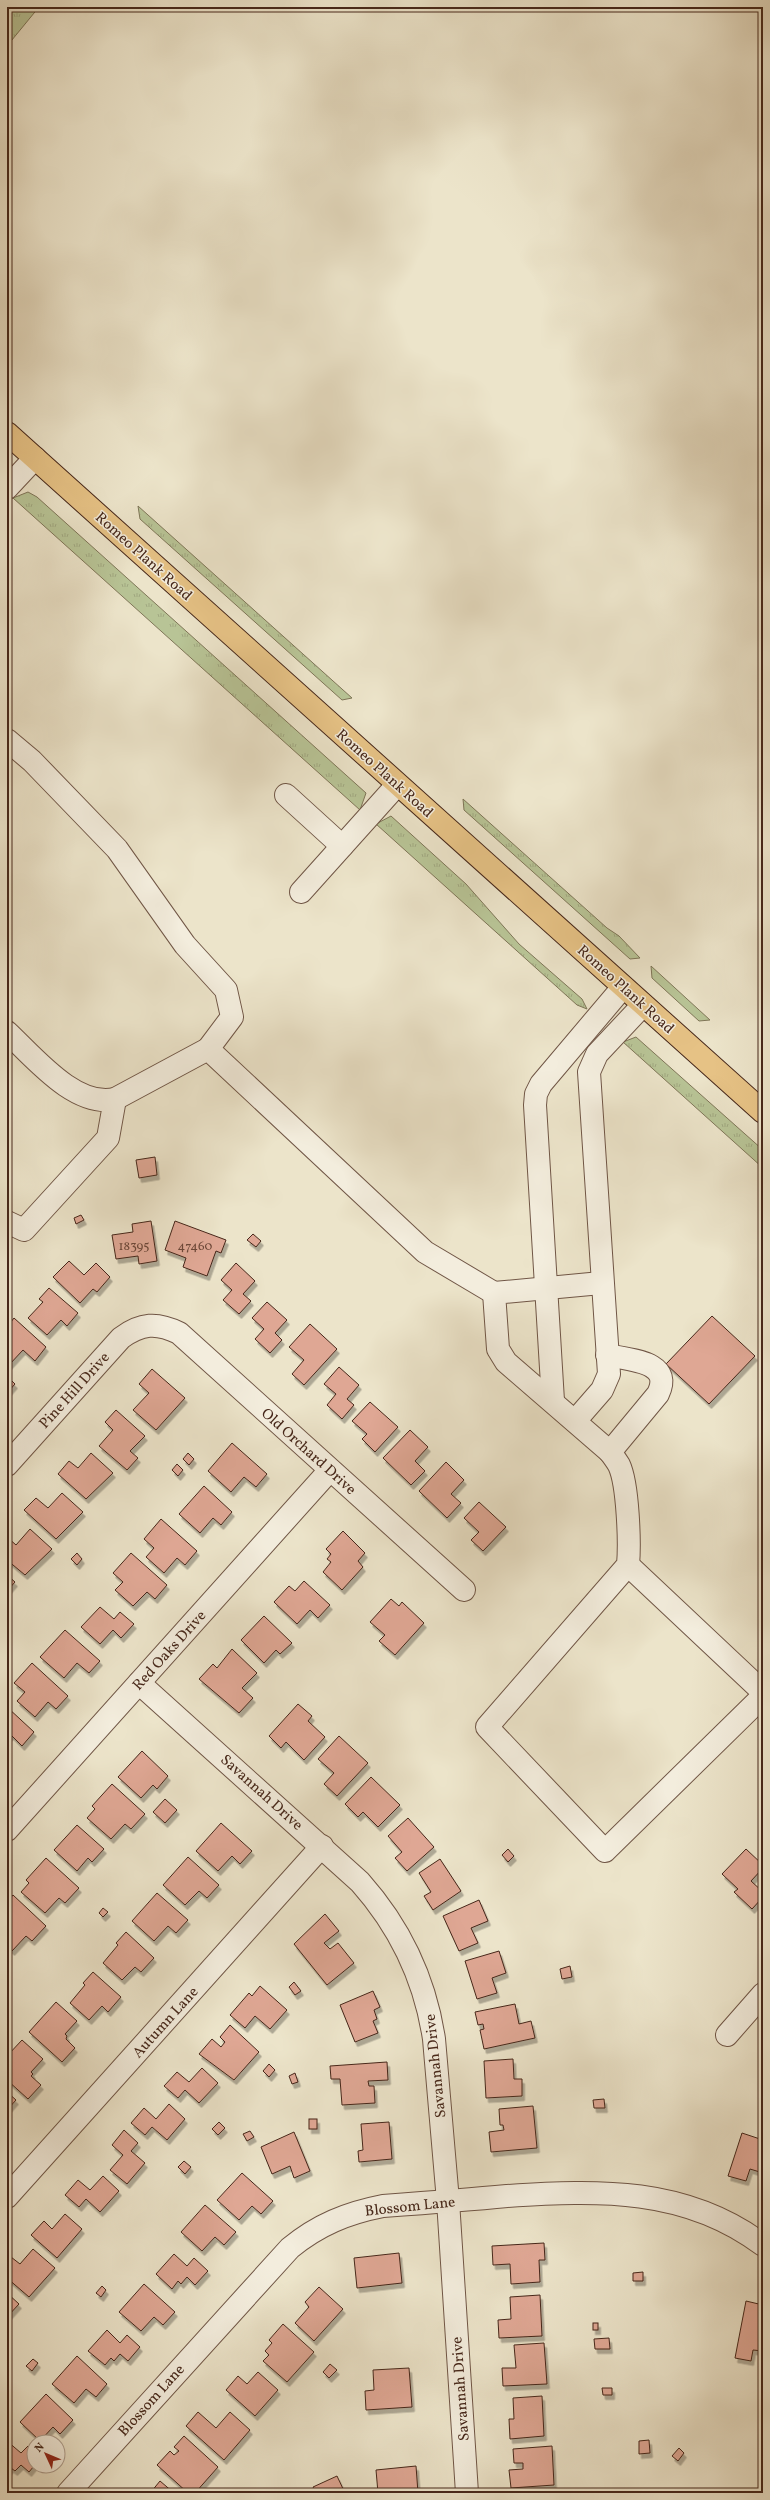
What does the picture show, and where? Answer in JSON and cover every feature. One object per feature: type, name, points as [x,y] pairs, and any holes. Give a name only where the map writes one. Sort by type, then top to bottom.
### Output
[{"type":"main road","name":"Romeo Plank Road","points":[[7,433],[397,785],[763,1112]]},
{"type":"street","points":[[7,488],[35,458]]},
{"type":"street","points":[[7,740],[32,761],[117,849],[185,945],[226,990],[232,1017],[208,1049],[115,1099],[104,1102],[73,1091],[7,1032]]},
{"type":"street","points":[[301,892],[397,785]]},
{"type":"street","points":[[286,795],[342,846]]},
{"type":"street","points":[[554,1401],[535,1105],[536,1094],[541,1084],[623,987]]},
{"type":"street","points":[[575,1420],[602,1390],[609,1374],[601,1282],[589,1072],[597,1054],[643,1004]]},
{"type":"street","points":[[208,1049],[425,1252],[494,1293],[546,1289],[601,1282]]},
{"type":"street","points":[[562,1059],[589,1072]]},
{"type":"street","points":[[7,1222],[24,1230],[108,1138],[115,1099]]},
{"type":"street","points":[[494,1293],[498,1349],[506,1362],[575,1420],[610,1452],[619,1465],[623,1478],[630,1547],[628,1564],[487,1727],[605,1851],[763,1696]]},
{"type":"street","name":"Pine Hill Drive","points":[[7,1465],[121,1338],[134,1329],[149,1325]]},
{"type":"street","name":"Old Orchard Drive","points":[[149,1325],[165,1326],[179,1333],[464,1590]]},
{"type":"street","points":[[607,1355],[647,1364],[657,1369],[662,1376],[663,1385],[658,1394],[610,1452]]},
{"type":"street","name":"Red Oaks Drive","points":[[7,1830],[330,1470]]},
{"type":"street","points":[[628,1564],[763,1692]]},
{"type":"street","name":"Savannah Drive","points":[[139,1683],[322,1846],[360,1882],[379,1903],[396,1928],[422,1983],[430,2012],[434,2039],[448,2201],[467,2493]]},
{"type":"street","name":"Autumn Lane","points":[[7,2197],[322,1846]]},
{"type":"street","points":[[726,2036],[763,1994]]},
{"type":"street","name":"Blossom Lane","points":[[68,2493],[269,2269],[309,2232],[356,2211],[382,2206],[567,2192],[626,2193],[654,2197],[709,2214],[734,2226],[763,2245]]},
{"type":"green space","points":[[7,7],[39,7],[7,46]]},
{"type":"green space","points":[[28,492],[37,497],[366,793],[360,810],[13,498]]},
{"type":"green space","points":[[138,506],[352,698],[342,700],[140,519]]},
{"type":"green space","points":[[463,799],[607,928],[619,936],[640,958],[630,959],[464,810]]},
{"type":"green space","points":[[391,816],[466,884],[519,944],[582,999],[587,1009],[577,1005],[376,824]]},
{"type":"green space","points":[[651,966],[710,1020],[699,1021],[652,978]]},
{"type":"green space","points":[[636,1037],[763,1150],[763,1168],[623,1042]]},
{"type":"building","points":[[155,1157],[157,1175],[139,1178],[136,1160]]},
{"type":"building","points":[[81,1215],[84,1220],[76,1224],[74,1218]]},
{"type":"building","points":[[151,1221],[157,1261],[139,1264],[138,1256],[116,1259],[112,1235],[133,1232],[132,1224]]},
{"type":"building","points":[[175,1221],[226,1240],[221,1253],[216,1251],[207,1276],[183,1267],[186,1258],[165,1250]]},
{"type":"building","points":[[253,1234],[261,1241],[256,1247],[247,1240]]},
{"type":"building","points":[[69,1261],[84,1275],[96,1263],[110,1277],[97,1292],[93,1289],[80,1303],[53,1277]]},
{"type":"building","points":[[236,1263],[255,1281],[243,1294],[251,1301],[239,1314],[223,1300],[232,1290],[221,1280]]},
{"type":"building","points":[[49,1288],[78,1313],[67,1326],[61,1320],[47,1335],[28,1318],[43,1302],[39,1299]]},
{"type":"building","points":[[267,1302],[287,1320],[275,1333],[282,1340],[270,1353],[255,1339],[264,1329],[252,1318]]},
{"type":"building","points":[[712,1316],[755,1356],[709,1404],[666,1364]]},
{"type":"building","points":[[14,1318],[46,1347],[35,1361],[23,1350],[9,1365],[7,1363],[7,1327]]},
{"type":"building","points":[[310,1324],[337,1349],[304,1385],[292,1374],[304,1360],[289,1347]]},
{"type":"building","points":[[339,1367],[359,1385],[347,1399],[354,1405],[342,1419],[327,1405],[336,1394],[324,1384]]},
{"type":"building","points":[[152,1369],[185,1398],[156,1430],[133,1410],[149,1393],[139,1384]]},
{"type":"building","points":[[7,1376],[15,1384],[7,1393]]},
{"type":"building","points":[[370,1402],[398,1427],[375,1452],[362,1439],[367,1434],[352,1421]]},
{"type":"building","points":[[116,1410],[145,1436],[130,1451],[138,1458],[127,1470],[99,1446],[113,1430],[105,1422]]},
{"type":"building","points":[[410,1430],[428,1447],[415,1461],[425,1471],[411,1485],[383,1458]]},
{"type":"building","points":[[232,1443],[267,1474],[256,1487],[244,1477],[231,1492],[208,1471]]},
{"type":"building","points":[[91,1453],[113,1473],[86,1499],[58,1474],[69,1461],[78,1468]]},
{"type":"building","points":[[188,1453],[194,1459],[189,1465],[183,1459]]},
{"type":"building","points":[[446,1462],[464,1480],[451,1494],[461,1503],[447,1518],[419,1491]]},
{"type":"building","points":[[177,1464],[183,1470],[178,1476],[172,1470]]},
{"type":"building","points":[[204,1486],[232,1512],[221,1525],[213,1518],[200,1533],[179,1514]]},
{"type":"building","points":[[62,1493],[83,1512],[56,1539],[24,1510],[36,1498],[48,1508]]},
{"type":"building","points":[[479,1502],[506,1527],[483,1551],[471,1540],[479,1532],[464,1518]]},
{"type":"building","points":[[161,1519],[197,1551],[185,1565],[177,1558],[164,1573],[146,1557],[154,1548],[144,1539]]},
{"type":"building","points":[[30,1529],[52,1549],[25,1575],[7,1560],[7,1537],[16,1545]]},
{"type":"building","points":[[343,1531],[365,1553],[358,1561],[363,1567],[342,1590],[323,1572],[331,1562],[327,1559],[331,1554],[326,1549]]},
{"type":"building","points":[[77,1553],[82,1559],[77,1565],[71,1559]]},
{"type":"building","points":[[131,1553],[167,1585],[155,1599],[147,1592],[133,1606],[115,1590],[123,1582],[113,1573]]},
{"type":"building","points":[[7,1575],[15,1582],[7,1591]]},
{"type":"building","points":[[304,1581],[330,1605],[318,1618],[310,1610],[297,1624],[274,1602],[289,1586],[295,1591]]},
{"type":"building","points":[[391,1599],[399,1606],[402,1602],[424,1623],[395,1655],[379,1641],[385,1635],[370,1622]]},
{"type":"building","points":[[100,1607],[114,1619],[120,1612],[134,1624],[121,1638],[113,1630],[100,1644],[81,1627]]},
{"type":"building","points":[[264,1616],[292,1643],[280,1654],[276,1650],[264,1663],[241,1640]]},
{"type":"building","points":[[65,1630],[100,1661],[89,1673],[77,1663],[64,1678],[40,1657]]},
{"type":"building","points":[[232,1649],[257,1673],[242,1688],[253,1698],[239,1713],[199,1679],[213,1664],[217,1668]]},
{"type":"building","points":[[32,1663],[68,1696],[56,1709],[48,1702],[35,1717],[17,1701],[25,1692],[14,1683]]},
{"type":"building","points":[[298,1704],[312,1716],[308,1721],[325,1737],[304,1760],[286,1742],[281,1748],[269,1736]]},
{"type":"building","points":[[7,1707],[34,1732],[22,1746],[11,1735],[7,1739]]},
{"type":"building","points":[[339,1736],[368,1763],[337,1796],[324,1784],[334,1773],[318,1759]]},
{"type":"building","points":[[142,1751],[168,1776],[157,1789],[153,1785],[141,1798],[118,1777]]},
{"type":"building","points":[[371,1777],[400,1805],[378,1827],[363,1812],[358,1817],[345,1804]]},
{"type":"building","points":[[112,1784],[145,1814],[131,1829],[125,1824],[111,1839],[87,1818],[95,1809],[92,1806]]},
{"type":"building","points":[[165,1799],[177,1810],[165,1823],[153,1812]]},
{"type":"building","points":[[408,1818],[434,1847],[407,1871],[395,1858],[402,1852],[388,1836]]},
{"type":"building","points":[[221,1823],[252,1851],[240,1864],[232,1856],[218,1871],[196,1851]]},
{"type":"building","points":[[77,1825],[104,1849],[92,1862],[88,1858],[77,1871],[54,1850]]},
{"type":"building","points":[[508,1849],[514,1856],[508,1862],[502,1855]]},
{"type":"building","points":[[746,1849],[763,1865],[763,1868],[751,1881],[763,1892],[763,1897],[752,1909],[734,1892],[738,1889],[722,1874]]},
{"type":"building","points":[[188,1857],[219,1885],[207,1898],[199,1891],[185,1905],[163,1885]]},
{"type":"building","points":[[46,1858],[79,1888],[65,1903],[59,1898],[45,1913],[21,1892],[29,1883],[26,1880]]},
{"type":"building","points":[[440,1859],[461,1891],[433,1910],[424,1896],[431,1892],[419,1873]]},
{"type":"building","points":[[157,1893],[188,1920],[176,1933],[168,1926],[154,1941],[132,1921]]},
{"type":"building","points":[[13,1895],[46,1926],[32,1941],[26,1936],[12,1951],[7,1946],[7,1902]]},
{"type":"building","points":[[479,1900],[488,1921],[471,1928],[478,1943],[459,1951],[443,1916]]},
{"type":"building","points":[[103,1908],[108,1912],[103,1917],[99,1913]]},
{"type":"building","points":[[325,1914],[339,1931],[324,1943],[330,1949],[338,1943],[354,1963],[327,1985],[294,1944]]},
{"type":"building","points":[[126,1932],[154,1958],[141,1972],[135,1967],[122,1980],[103,1963],[118,1945],[116,1943]]},
{"type":"building","points":[[499,1951],[506,1973],[492,1978],[497,1993],[477,1999],[465,1961]]},
{"type":"building","points":[[570,1966],[572,1977],[562,1979],[560,1969]]},
{"type":"building","points":[[93,1972],[121,1997],[108,2012],[102,2006],[89,2020],[70,2003],[85,1985],[83,1983]]},
{"type":"building","points":[[294,1982],[301,1991],[295,1995],[289,1987]]},
{"type":"building","points":[[260,1986],[287,2010],[270,2029],[255,2016],[245,2028],[230,2015],[249,1993],[252,1996]]},
{"type":"building","points":[[373,1991],[380,2007],[374,2010],[377,2019],[373,2021],[378,2033],[355,2042],[340,2005]]},
{"type":"building","points":[[56,2002],[77,2021],[65,2034],[67,2036],[66,2039],[75,2048],[62,2062],[29,2032]]},
{"type":"building","points":[[515,2004],[519,2024],[531,2021],[535,2038],[484,2049],[480,2030],[484,2029],[483,2024],[478,2025],[475,2012]]},
{"type":"building","points":[[230,2025],[259,2052],[234,2080],[199,2054],[212,2039],[221,2047],[225,2042],[220,2037]]},
{"type":"building","points":[[22,2040],[43,2059],[31,2072],[33,2074],[31,2076],[41,2085],[28,2099],[7,2080],[7,2056]]},
{"type":"building","points":[[513,2059],[514,2079],[522,2079],[522,2096],[486,2098],[484,2061]]},
{"type":"building","points":[[387,2062],[388,2080],[368,2081],[369,2086],[374,2086],[375,2103],[342,2105],[340,2079],[331,2079],[330,2066]]},
{"type":"building","points":[[269,2064],[275,2070],[269,2077],[263,2071]]},
{"type":"building","points":[[202,2068],[218,2083],[199,2103],[185,2090],[178,2098],[164,2086],[177,2072],[189,2082]]},
{"type":"building","points":[[295,2073],[298,2082],[292,2084],[289,2076]]},
{"type":"building","points":[[7,2092],[16,2100],[7,2110]]},
{"type":"building","points":[[604,2099],[605,2108],[594,2108],[593,2100]]},
{"type":"building","points":[[169,2104],[185,2119],[167,2140],[152,2127],[145,2135],[131,2123],[144,2108],[156,2119]]},
{"type":"building","points":[[533,2106],[537,2148],[491,2152],[489,2132],[504,2130],[503,2125],[500,2125],[499,2109]]},
{"type":"building","points":[[309,2119],[317,2119],[317,2129],[309,2129]]},
{"type":"building","points":[[219,2122],[225,2128],[218,2135],[212,2129]]},
{"type":"building","points":[[389,2122],[392,2159],[359,2162],[358,2151],[363,2150],[361,2124]]},
{"type":"building","points":[[124,2130],[138,2143],[131,2151],[145,2163],[127,2184],[110,2170],[123,2155],[112,2145]]},
{"type":"building","points":[[250,2131],[254,2137],[247,2141],[243,2134]]},
{"type":"building","points":[[294,2132],[310,2171],[294,2178],[290,2166],[272,2174],[261,2147]]},
{"type":"building","points":[[742,2133],[763,2140],[763,2173],[750,2169],[746,2181],[728,2176]]},
{"type":"building","points":[[184,2161],[191,2167],[185,2174],[178,2167]]},
{"type":"building","points":[[242,2173],[273,2201],[261,2214],[252,2206],[239,2220],[217,2200]]},
{"type":"building","points":[[103,2176],[119,2191],[100,2212],[86,2199],[79,2207],[65,2195],[78,2180],[90,2190]]},
{"type":"building","points":[[205,2205],[236,2232],[224,2245],[215,2237],[202,2251],[181,2232]]},
{"type":"building","points":[[65,2214],[82,2229],[57,2258],[31,2235],[44,2221],[52,2229]]},
{"type":"building","points":[[544,2243],[545,2260],[539,2260],[540,2282],[511,2284],[510,2264],[493,2265],[492,2246]]},
{"type":"building","points":[[33,2249],[55,2268],[29,2297],[7,2278],[7,2261],[11,2257],[20,2264]]},
{"type":"building","points":[[399,2253],[402,2283],[357,2288],[354,2258]]},
{"type":"building","points":[[174,2254],[187,2266],[194,2258],[208,2271],[195,2285],[187,2277],[181,2284],[178,2281],[172,2289],[156,2274]]},
{"type":"building","points":[[643,2272],[643,2281],[633,2281],[633,2273]]},
{"type":"building","points":[[144,2284],[175,2312],[163,2325],[154,2317],[141,2331],[119,2312]]},
{"type":"building","points":[[102,2286],[106,2290],[101,2297],[96,2293]]},
{"type":"building","points":[[319,2287],[343,2309],[314,2341],[295,2323],[309,2307],[305,2302]]},
{"type":"building","points":[[7,2293],[19,2304],[7,2317]]},
{"type":"building","points":[[540,2295],[542,2336],[499,2338],[498,2320],[511,2319],[510,2297]]},
{"type":"building","points":[[746,2301],[763,2305],[760,2321],[763,2321],[763,2351],[753,2350],[751,2361],[735,2358]]},
{"type":"building","points":[[593,2323],[598,2323],[598,2330],[593,2330]]},
{"type":"building","points":[[283,2324],[314,2352],[287,2382],[263,2361],[269,2355],[265,2351],[272,2343],[269,2340]]},
{"type":"building","points":[[107,2330],[120,2343],[127,2335],[140,2347],[128,2361],[120,2354],[114,2361],[111,2358],[105,2365],[88,2351]]},
{"type":"building","points":[[609,2338],[610,2349],[595,2349],[594,2339]]},
{"type":"building","points":[[544,2343],[547,2384],[503,2386],[502,2368],[516,2368],[514,2345]]},
{"type":"building","points":[[77,2356],[107,2384],[96,2397],[86,2389],[74,2403],[52,2384]]},
{"type":"building","points":[[33,2359],[38,2363],[32,2371],[26,2366]]},
{"type":"building","points":[[330,2364],[337,2370],[329,2378],[323,2372]]},
{"type":"building","points":[[409,2368],[412,2407],[366,2410],[365,2391],[374,2390],[373,2370]]},
{"type":"building","points":[[258,2372],[278,2390],[255,2416],[226,2390],[238,2376],[247,2384]]},
{"type":"building","points":[[602,2388],[612,2388],[612,2395],[603,2395]]},
{"type":"building","points":[[46,2394],[73,2420],[60,2434],[53,2427],[46,2434],[33,2434],[20,2422]]},
{"type":"building","points":[[542,2396],[544,2436],[510,2439],[509,2419],[514,2419],[513,2398]]},
{"type":"building","points":[[198,2412],[216,2428],[230,2412],[250,2430],[224,2460],[186,2426]]},
{"type":"building","points":[[184,2436],[218,2467],[195,2493],[188,2493],[157,2465],[170,2451],[174,2455],[179,2451],[174,2447]]},
{"type":"building","points":[[649,2440],[650,2453],[639,2454],[639,2441]]},
{"type":"building","points":[[7,2441],[21,2453],[26,2448],[26,2469],[21,2465],[15,2471],[11,2468],[7,2473]]},
{"type":"building","points":[[552,2446],[554,2485],[511,2488],[509,2470],[523,2469],[523,2463],[514,2463],[513,2449]]},
{"type":"building","points":[[679,2448],[684,2453],[678,2461],[672,2456]]},
{"type":"building","points":[[416,2466],[418,2493],[378,2493],[376,2470]]},
{"type":"building","points":[[337,2476],[345,2493],[316,2493],[313,2487]]},
{"type":"building","points":[[160,2481],[174,2493],[152,2493],[151,2492]]}]
